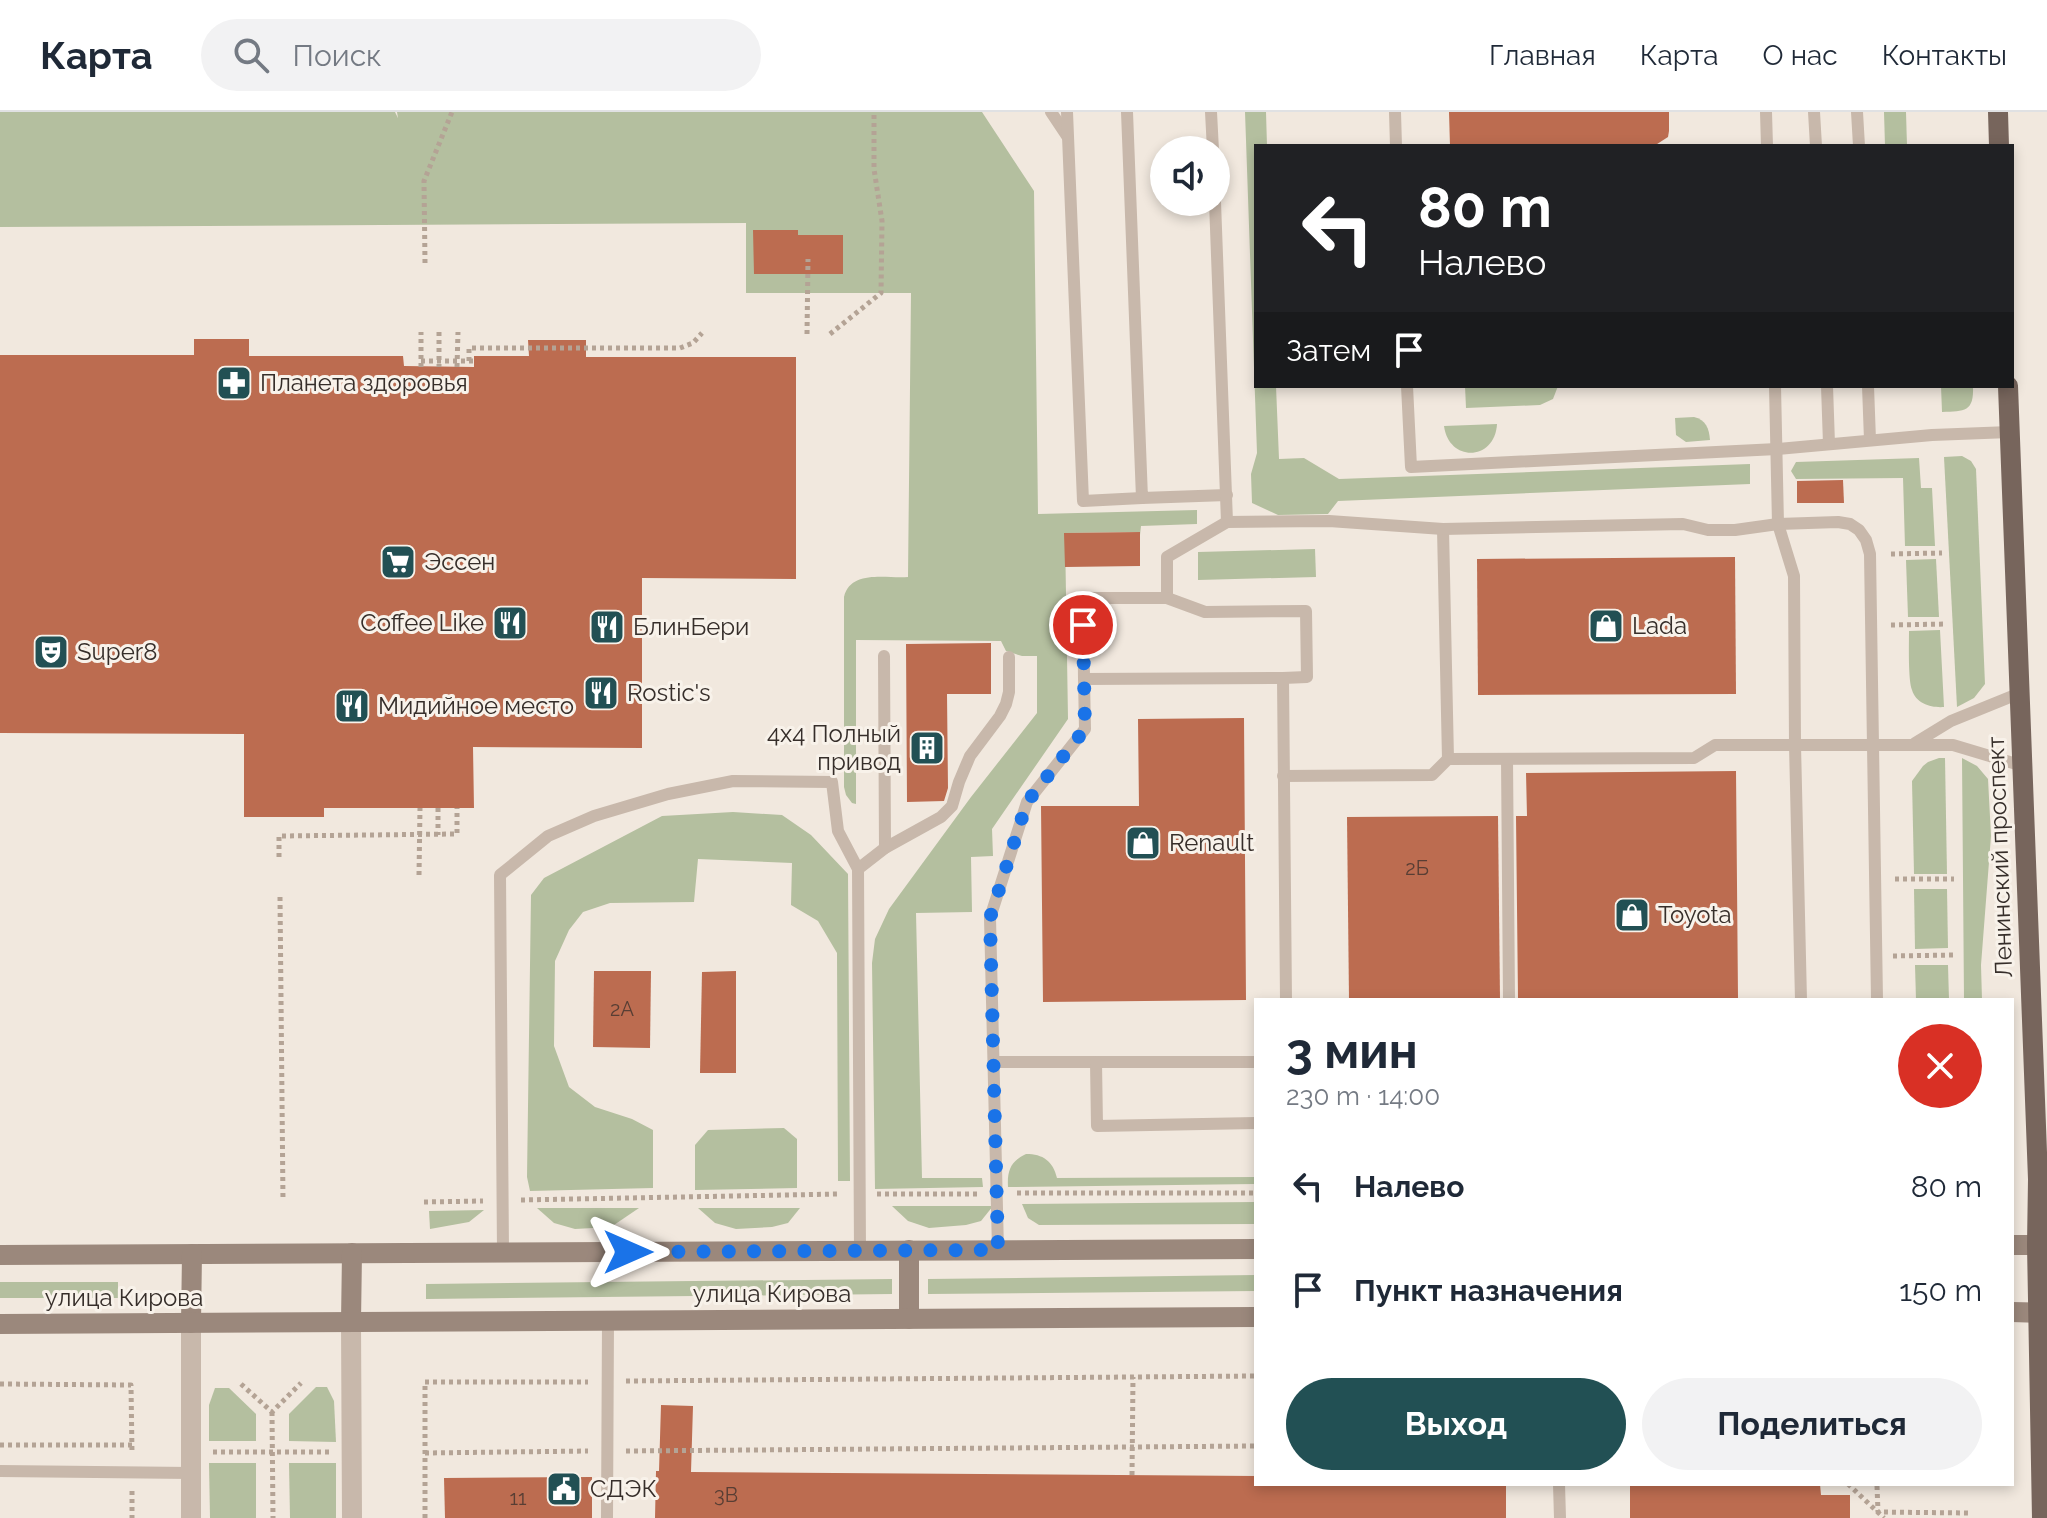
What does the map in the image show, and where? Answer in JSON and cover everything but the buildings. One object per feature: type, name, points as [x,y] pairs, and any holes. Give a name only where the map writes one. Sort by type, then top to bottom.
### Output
[{"type":"main road","points":[[1998,112],[1999,144]]},
{"type":"main road","name":"Ленинский проспект","points":[[2008,388],[2042,1245],[2042,1518]]},
{"type":"main road","points":[[2014,1245],[2042,1245]]},
{"type":"main road","name":"улица Кирова","points":[[0,1255],[1254,1249]]},
{"type":"main road","points":[[909,1250],[909,1319]]},
{"type":"main road","points":[[351,1322],[352,1253]]},
{"type":"main road","points":[[191,1323],[192,1254]]},
{"type":"main road","points":[[2014,1312],[2042,1313]]},
{"type":"main road","name":"улица Кирова","points":[[0,1324],[1254,1317]]},
{"type":"street","points":[[351,1322],[352,1518]]},
{"type":"street","points":[[191,1323],[191,1518]]},
{"type":"lane","points":[[1051,112],[1069,139]]},
{"type":"lane","points":[[1067,112],[1083,501],[1227,495]]},
{"type":"lane","points":[[1127,112],[1142,498]]},
{"type":"lane","points":[[1211,112],[1212,136]]},
{"type":"lane","points":[[1395,112],[1396,144]]},
{"type":"lane","points":[[1766,112],[1767,144]]},
{"type":"lane","points":[[1814,112],[1816,144]]},
{"type":"lane","points":[[1857,112],[1859,144]]},
{"type":"lane","points":[[1216,216],[1227,522]]},
{"type":"lane","points":[[1407,388],[1411,467],[1777,449],[1932,435],[2010,432]]},
{"type":"lane","points":[[1775,388],[1778,524],[1794,576],[1801,998]]},
{"type":"lane","points":[[1827,388],[1829,444]]},
{"type":"lane","points":[[1868,388],[1870,440]]},
{"type":"lane","points":[[1167,598],[1167,557],[1227,522],[1329,521],[1443,529],[1683,524],[1708,530],[1778,524],[1850,524],[1866,540],[1870,554],[1877,998]]},
{"type":"lane","points":[[1443,529],[1448,759]]},
{"type":"lane","points":[[998,1250],[990,918],[1027,802],[1085,729],[1084,679],[1083,598],[1167,598],[1205,612],[1306,611],[1307,677],[1084,679]]},
{"type":"lane","points":[[884,656],[885,848]]},
{"type":"lane","points":[[858,869],[885,848],[941,817],[952,806],[970,756],[1006,704],[1009,657]]},
{"type":"lane","points":[[1283,678],[1286,998]]},
{"type":"lane","points":[[1912,745],[1951,721],[2020,693]]},
{"type":"lane","points":[[1283,776],[1432,775],[1448,759],[1694,758],[1715,745],[1953,745],[2023,766]]},
{"type":"lane","points":[[1507,759],[1509,998]]},
{"type":"lane","points":[[503,1252],[500,875],[548,836],[594,816],[668,794],[733,781],[832,782],[838,831],[858,869],[860,1251]]},
{"type":"lane","points":[[994,1062],[1254,1062]]},
{"type":"lane","points":[[1096,1062],[1097,1126],[1254,1123]]},
{"type":"lane","points":[[607,1518],[608,1321]]},
{"type":"lane","points":[[0,1471],[191,1473]]},
{"type":"lane","points":[[1559,1486],[1560,1518]]},
{"type":"path","points":[[425,263],[424,181],[452,112]]},
{"type":"path","points":[[830,334],[881,293],[882,221],[874,169],[874,112]]},
{"type":"path","points":[[807,334],[808,259]]},
{"type":"path","points":[[421,332],[421,364],[472,361],[469,348],[680,348],[693,343],[702,333]]},
{"type":"path","points":[[439,332],[439,364]]},
{"type":"path","points":[[457,364],[458,332]]},
{"type":"path","points":[[1870,554],[1942,553]]},
{"type":"path","points":[[1908,624],[1946,624]]},
{"type":"path","points":[[419,875],[420,808]]},
{"type":"path","points":[[438,808],[438,835]]},
{"type":"path","points":[[279,857],[279,836],[457,834],[457,808]]},
{"type":"path","points":[[1876,879],[1954,879]]},
{"type":"path","points":[[280,897],[283,1201]]},
{"type":"path","points":[[1877,956],[1956,955]]},
{"type":"path","points":[[425,1518],[425,1382],[1254,1376]]},
{"type":"path","points":[[1132,1475],[1133,1377]]},
{"type":"path","points":[[273,1518],[272,1412],[301,1383]]},
{"type":"path","points":[[0,1384],[131,1385]]},
{"type":"path","points":[[241,1384],[272,1412]]},
{"type":"path","points":[[0,1445],[132,1445]]},
{"type":"path","points":[[425,1453],[1254,1446]]},
{"type":"path","points":[[212,1452],[332,1452]]},
{"type":"path","points":[[1850,1486],[1884,1518]]},
{"type":"path","points":[[1877,1486],[1878,1512]]},
{"type":"path","points":[[1878,1512],[1968,1513]]},
{"type":"green space","points":[[0,112],[395,112],[398,118],[397,112],[982,112],[1034,191],[1038,514],[1197,510],[1197,524],[1141,526],[1140,535],[1139,532],[1065,533],[1068,719],[992,829],[993,856],[971,857],[972,912],[916,913],[922,1178],[982,1178],[983,1187],[875,1189],[872,963],[875,939],[889,909],[1037,713],[1037,656],[1006,651],[1001,641],[856,640],[856,804],[846,795],[844,597],[854,582],[862,579],[908,577],[911,293],[746,293],[746,223],[0,227]]},
{"type":"green space","points":[[1245,112],[1266,112],[1267,144],[1254,144],[1254,368]]},
{"type":"green space","points":[[1884,112],[1906,112],[1907,144],[1885,144]]},
{"type":"green space","points":[[1255,388],[1276,388],[1279,459],[1304,458],[1339,479],[1750,464],[1750,484],[1338,501],[1328,514],[1278,515],[1252,503],[1251,474],[1257,453]]},
{"type":"green space","points":[[1465,388],[1557,388],[1553,399],[1540,405],[1466,408]]},
{"type":"green space","points":[[1941,388],[1973,388],[1970,405],[1962,410],[1942,412]]},
{"type":"green space","points":[[1694,417],[1706,425],[1710,440],[1686,442],[1676,435],[1675,418]]},
{"type":"green space","points":[[1497,424],[1489,445],[1472,453],[1454,446],[1444,426]]},
{"type":"green space","points":[[1962,456],[1971,461],[1976,469],[1985,684],[1974,698],[1957,707],[1944,457]]},
{"type":"green space","points":[[1919,458],[1921,488],[1932,488],[1935,546],[1905,546],[1903,478],[1796,479],[1791,471],[1796,462]]},
{"type":"green space","points":[[1315,549],[1316,577],[1198,580],[1198,552]]},
{"type":"green space","points":[[1936,559],[1939,617],[1908,617],[1906,560]]},
{"type":"green space","points":[[1940,630],[1944,707],[1930,706],[1914,695],[1909,670],[1909,631]]},
{"type":"green space","points":[[1945,758],[1947,874],[1914,874],[1912,781],[1923,766]]},
{"type":"green space","points":[[1962,758],[1977,766],[1988,779],[1991,836],[1981,965],[1982,998],[1964,998]]},
{"type":"green space","points":[[733,812],[782,815],[811,835],[848,874],[850,1181],[838,1181],[837,953],[818,921],[791,905],[792,863],[698,859],[694,902],[610,903],[583,912],[569,930],[555,961],[554,1046],[569,1087],[595,1107],[632,1119],[653,1130],[653,1188],[530,1191],[527,1177],[531,895],[544,878],[662,816]]},
{"type":"green space","points":[[1914,889],[1947,889],[1948,948],[1915,949]]},
{"type":"green space","points":[[1915,965],[1948,965],[1949,998],[1916,998]]},
{"type":"green space","points":[[784,1128],[797,1139],[797,1188],[695,1190],[695,1145],[708,1130]]},
{"type":"green space","points":[[1026,1154],[1037,1155],[1053,1167],[1057,1178],[1254,1177],[1254,1184],[1008,1187],[1011,1167]]},
{"type":"green space","points":[[1254,1202],[1254,1224],[1039,1225],[1028,1218],[1022,1204]]},
{"type":"green space","points":[[892,1206],[993,1206],[981,1221],[929,1228],[908,1221]]},
{"type":"green space","points":[[537,1208],[639,1208],[611,1227],[575,1229],[554,1223]]},
{"type":"green space","points":[[698,1208],[800,1208],[788,1223],[736,1229],[715,1223]]},
{"type":"green space","points":[[484,1210],[469,1222],[430,1229],[429,1211]]},
{"type":"green space","points":[[1254,1275],[1254,1291],[928,1294],[928,1279]]},
{"type":"green space","points":[[892,1279],[892,1294],[426,1299],[426,1284]]},
{"type":"green space","points":[[0,1282],[118,1282],[118,1298],[0,1298]]},
{"type":"green space","points":[[316,1387],[327,1387],[334,1401],[336,1442],[289,1441],[289,1414]]},
{"type":"green space","points":[[215,1388],[229,1388],[256,1414],[256,1441],[209,1441],[209,1405]]},
{"type":"green space","points":[[209,1463],[256,1463],[256,1518],[210,1518]]},
{"type":"green space","points":[[289,1463],[336,1463],[336,1518],[290,1518]]},
{"type":"place","name":"Планета здоровья","points":[[234,383]]},
{"type":"place","name":"Эссен","points":[[398,562]]},
{"type":"place","name":"Coffee Like","points":[[510,623]]},
{"type":"place","name":"Lada","points":[[1606,626]]},
{"type":"place","name":"БлинБери","points":[[607,627]]},
{"type":"place","name":"Super8","points":[[51,652]]},
{"type":"place","name":"Rostic's","points":[[601,693]]},
{"type":"place","name":"Мидийное место","points":[[352,706]]},
{"type":"place","name":"4x4 Полный привод","points":[[927,748]]},
{"type":"place","name":"Renault","points":[[1143,843]]},
{"type":"place","name":"Toyota","points":[[1632,915]]},
{"type":"place","name":"СДЭК","points":[[564,1489]]},
{"type":"route","points":[[628,1252],[998,1250],[990,918],[1027,802],[1085,729],[1083,625]]}]
